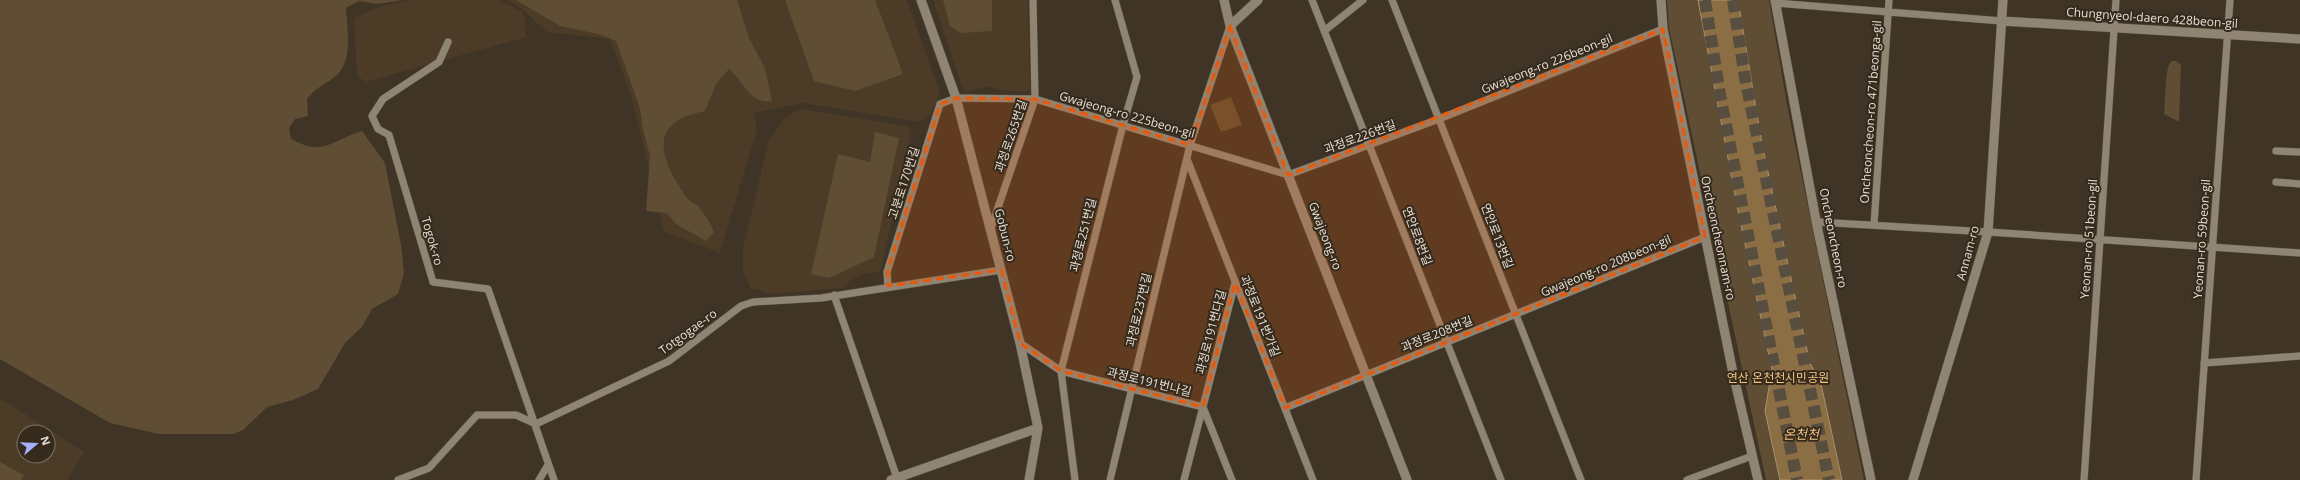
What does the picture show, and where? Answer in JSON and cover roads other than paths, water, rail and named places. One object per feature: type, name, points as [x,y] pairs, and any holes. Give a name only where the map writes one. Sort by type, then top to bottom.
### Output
[{"type":"street","name":"Gobun-ro","points":[[921,0],[956,98],[1020,343],[1038,428],[1029,480]]},
{"type":"street","name":"과정로265번길","points":[[991,228],[1035,100],[1033,0]]},
{"type":"street","name":"과정로251번길","points":[[1075,480],[1061,371],[1122,125],[1137,77],[1114,0]]},
{"type":"street","name":"Gwajeong-ro","points":[[1224,0],[1230,26],[1407,480]]},
{"type":"street","points":[[1230,26],[1258,0]]},
{"type":"street","name":"연안로8번길","points":[[1312,0],[1501,480]]},
{"type":"street","points":[[1324,31],[1363,0]]},
{"type":"street","name":"연안로13번길","points":[[1392,0],[1581,480]]},
{"type":"street","name":"Oncheoncheonnam-ro","points":[[1661,0],[1663,29],[1705,237],[1758,480]]},
{"type":"street","name":"Oncheoncheon-ro 471beonga-gil","points":[[1874,225],[1889,0]]},
{"type":"street","name":"Annam-ro","points":[[1913,480],[1988,232],[2003,0]]},
{"type":"street","name":"Yeonan-ro 51beon-gil","points":[[2084,480],[2116,0]]},
{"type":"street","name":"Yeonan-ro 59beon-gil","points":[[2196,480],[2230,0]]},
{"type":"street","points":[[1775,1],[2002,21]]},
{"type":"street","name":"Oncheoncheon-ro","points":[[1775,1],[1817,222],[1871,480]]},
{"type":"street","name":"Chungnyeol-daero 428beon-gil","points":[[2002,21],[2300,39]]},
{"type":"street","name":"과정로237번길","points":[[1110,480],[1190,145],[1230,26]]},
{"type":"street","name":"Gwajeong-ro 226beon-gil","points":[[1439,119],[1663,29]]},
{"type":"street","name":"Togok-ro","points":[[448,42],[439,62],[383,99],[372,116],[378,129],[389,135],[433,282],[488,289],[536,424],[548,466],[554,480]]},
{"type":"street","name":"Gwajeong-ro 225beon-gil","points":[[956,98],[1035,100],[1288,175]]},
{"type":"street","name":"고분로170번길","points":[[888,286],[887,272],[940,104],[956,98]]},
{"type":"street","name":"과정로226번길","points":[[1288,175],[1439,119]]},
{"type":"street","points":[[2276,151],[2300,152]]},
{"type":"street","name":"과정로191번가길","points":[[1187,159],[1313,480]]},
{"type":"street","points":[[2276,182],[2300,184]]},
{"type":"street","points":[[1817,222],[2300,253]]},
{"type":"street","name":"Gwajeong-ro 208beon-gil","points":[[1516,315],[1705,237]]},
{"type":"street","name":"Totgogae-ro","points":[[536,424],[669,360],[741,306],[753,302],[834,296],[888,286],[1001,270]]},
{"type":"street","name":"과정로191번다길","points":[[1184,480],[1235,283]]},
{"type":"street","points":[[834,296],[894,479],[1038,428]]},
{"type":"street","name":"과정로208번길","points":[[1285,408],[1366,374],[1516,315]]},
{"type":"street","name":"과정로191번나길","points":[[1020,343],[1061,371],[1203,407],[1232,480]]},
{"type":"street","points":[[2204,363],[2300,356]]},
{"type":"street","points":[[399,480],[430,468],[477,415],[516,415],[536,424]]},
{"type":"street","points":[[1688,480],[1752,456]]},
{"type":"street","points":[[539,480],[548,466]]},
{"type":"water","name":"온천천","points":[[1698,0],[1738,0],[1762,144],[1792,283],[1810,363],[1821,384],[1842,480],[1780,480],[1765,411],[1772,370],[1738,211]]},
{"type":"tunnel","points":[[1705,0],[1720,95],[1797,480]]},
{"type":"tunnel","points":[[1733,0],[1745,78],[1829,480]]},
{"type":"park label","name":"연산 온천천시민공원","points":[[1778,378]]}]
